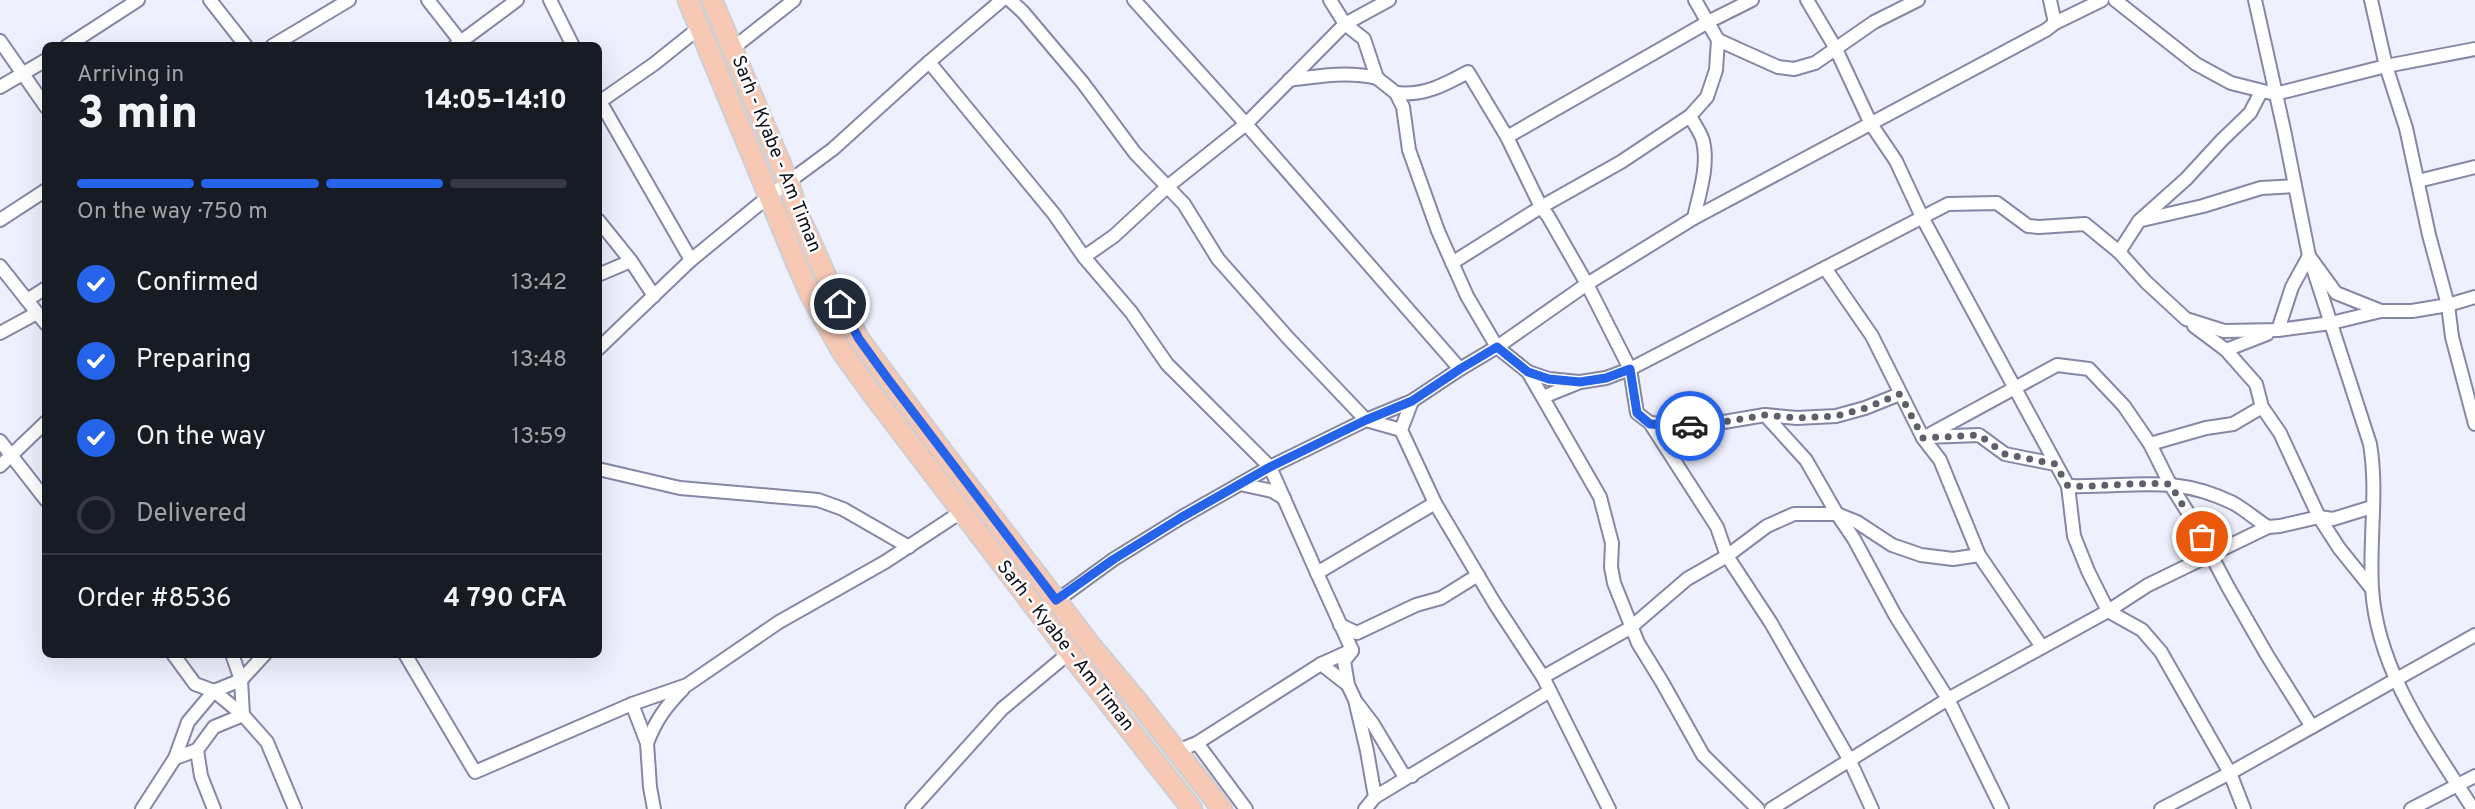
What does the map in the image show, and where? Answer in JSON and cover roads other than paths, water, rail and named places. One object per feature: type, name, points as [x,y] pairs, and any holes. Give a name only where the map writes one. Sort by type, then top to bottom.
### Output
[{"type":"highway","name":"Sarh - Kyabe - Am Timan","points":[[688,0],[811,296],[841,350],[961,512],[1192,809]]},
{"type":"highway","name":"Sarh - Kyabe - Am Timan","points":[[712,0],[789,184],[799,216],[831,287],[859,339],[1056,600],[1222,809]]},
{"type":"street","points":[[74,42],[138,0]]},
{"type":"street","points":[[210,0],[243,42]]},
{"type":"street","points":[[279,42],[349,0]]},
{"type":"street","points":[[428,0],[459,42]]},
{"type":"street","points":[[463,42],[517,0]]},
{"type":"street","points":[[550,0],[571,42]]},
{"type":"street","points":[[732,49],[794,0]]},
{"type":"street","points":[[602,345],[691,260],[768,197],[833,149],[1002,0]]},
{"type":"street","points":[[1010,0],[1083,83],[1135,153],[1189,211],[1218,259],[1366,420],[1401,430]]},
{"type":"street","points":[[1134,0],[1460,369]]},
{"type":"street","points":[[1331,0],[1345,24],[1364,39],[1377,78]]},
{"type":"street","points":[[1084,257],[1114,236],[1167,187],[1246,124],[1345,24],[1389,0]]},
{"type":"street","points":[[1452,263],[1541,206],[1621,162],[1690,116],[1707,97],[1716,70],[1718,40],[1695,0]]},
{"type":"street","points":[[1507,137],[1708,22],[1752,0]]},
{"type":"street","points":[[1807,0],[1835,47],[1871,124],[1896,161],[1922,217],[2068,486],[2074,536],[2108,611],[2142,630],[2161,652],[2230,773],[2244,809]]},
{"type":"street","points":[[1718,40],[1778,67],[1794,69],[1815,63],[1874,22],[1917,0]]},
{"type":"street","points":[[2050,0],[2055,23]]},
{"type":"street","points":[[1039,613],[1125,552],[1240,484],[1366,420],[1412,401],[1497,347],[1587,284],[1694,218],[2102,0]]},
{"type":"street","points":[[2115,0],[2196,64],[2231,83],[2275,94],[2386,66],[2475,49]]},
{"type":"street","points":[[2255,0],[2309,256],[2370,444],[2374,471],[2372,589],[2377,623],[2395,680],[2473,809]]},
{"type":"street","points":[[2371,0],[2386,66],[2406,128],[2429,235],[2448,305],[2452,337],[2475,424]]},
{"type":"street","points":[[602,99],[654,64],[699,28]]},
{"type":"street","points":[[0,41],[42,101]]},
{"type":"street","points":[[0,87],[42,62]]},
{"type":"street","points":[[929,62],[1054,214],[1167,364],[1270,467],[1352,650]]},
{"type":"street","points":[[1396,93],[1412,95],[1433,90],[1468,72],[1507,137],[1541,206],[1587,284],[1630,369],[1637,413],[1650,424],[1717,527],[1727,556],[1772,623],[1849,759],[1872,809]]},
{"type":"street","points":[[1289,80],[1327,74],[1360,74],[1377,78],[1396,93],[1403,107],[1409,150],[1437,231],[1467,296],[1497,347],[1528,372],[1600,497],[1612,543],[1612,575],[1630,628],[1703,755],[1758,809]]},
{"type":"street","points":[[2119,252],[2139,221],[2186,179],[2250,113],[2261,92]]},
{"type":"street","points":[[1403,107],[1412,95]]},
{"type":"street","points":[[602,106],[691,260]]},
{"type":"street","points":[[1690,116],[1703,139],[1704,158],[1702,185],[1694,218]]},
{"type":"street","points":[[2418,181],[2475,167]]},
{"type":"street","points":[[2139,221],[2262,188],[2295,186]]},
{"type":"street","points":[[0,220],[42,193]]},
{"type":"street","points":[[1543,397],[1580,382],[1606,378],[1630,369],[1948,204],[1997,203],[2028,226],[2085,224],[2119,252],[2146,282],[2186,319],[2226,350],[2256,384],[2262,407],[2280,433],[2319,517],[2339,548],[2372,589]]},
{"type":"street","points":[[602,225],[631,261],[654,296]]},
{"type":"street","points":[[2309,256],[2336,293],[2381,311]]},
{"type":"street","points":[[2278,330],[2292,287],[2309,256]]},
{"type":"street","points":[[602,273],[631,261]]},
{"type":"street","points":[[0,266],[42,319]]},
{"type":"street","points":[[1825,268],[1872,336],[1923,438],[1940,460],[1979,555],[2042,647]]},
{"type":"street","points":[[27,300],[42,291]]},
{"type":"street","points":[[2186,319],[2224,331],[2278,330],[2331,323],[2381,311],[2412,311],[2448,305],[2475,296]]},
{"type":"street","points":[[0,333],[37,313]]},
{"type":"street","points":[[2226,350],[2278,330]]},
{"type":"street","points":[[1923,438],[2057,365],[2089,369],[2124,406],[2150,444],[2267,655],[2312,727]]},
{"type":"street","points":[[1528,372],[1549,379],[1580,382]]},
{"type":"street","points":[[1650,424],[1700,426],[1765,415],[1797,418],[1836,416],[1866,408],[1900,394]]},
{"type":"street","points":[[1412,401],[1401,430],[1435,503],[1543,677],[1609,809]]},
{"type":"street","points":[[2150,444],[2206,428],[2233,424],[2262,407]]},
{"type":"street","points":[[1765,415],[1806,460],[1895,615],[1948,699],[2002,809]]},
{"type":"street","points":[[0,466],[42,426]]},
{"type":"street","points":[[1923,438],[1979,435],[2005,454],[2055,464]]},
{"type":"street","points":[[0,441],[42,495]]},
{"type":"street","points":[[602,470],[680,488],[818,500],[843,509],[908,547]]},
{"type":"street","points":[[2068,486],[2148,483],[2198,489],[2231,503],[2268,527]]},
{"type":"street","points":[[1240,484],[1272,491],[1284,499]]},
{"type":"street","points":[[1317,573],[1435,503]]},
{"type":"street","points":[[1771,809],[1948,699],[2108,611],[2148,585],[2268,527],[2319,517],[2333,519],[2372,507]]},
{"type":"street","points":[[647,743],[664,708],[687,685],[779,622],[908,547],[961,512]]},
{"type":"street","points":[[1543,677],[1630,628],[1687,579],[1727,556],[1767,526],[1794,514],[1837,514],[1857,522],[1892,545],[1921,555],[1953,559],[1979,555]]},
{"type":"street","points":[[1340,625],[1357,633],[1416,606],[1441,598],[1478,575]]},
{"type":"street","points":[[2161,809],[2475,635]]},
{"type":"street","points":[[1177,751],[1197,743],[1321,664],[1352,650]]},
{"type":"street","points":[[1352,650],[1344,662],[1348,685],[1355,700],[1373,723],[1403,774],[1412,776]]},
{"type":"street","points":[[912,809],[1002,709],[1069,653]]},
{"type":"street","points":[[176,658],[195,684],[214,691],[243,715],[267,741],[295,809]]},
{"type":"street","points":[[233,658],[241,680],[243,715]]},
{"type":"street","points":[[142,809],[175,758],[188,722],[214,691],[241,680],[261,658]]},
{"type":"street","points":[[407,658],[475,772],[632,704],[687,685]]},
{"type":"street","points":[[1321,664],[1348,685]]},
{"type":"street","points":[[1365,809],[1375,797],[1550,691]]},
{"type":"street","points":[[1355,700],[1375,797]]},
{"type":"street","points":[[632,704],[647,743],[654,809]]},
{"type":"street","points":[[175,758],[197,750],[214,727],[243,715]]},
{"type":"street","points":[[188,722],[214,727]]},
{"type":"street","points":[[1197,743],[1246,809]]},
{"type":"street","points":[[197,750],[201,776],[214,809]]},
{"type":"street","points":[[2411,809],[2475,776]]}]
